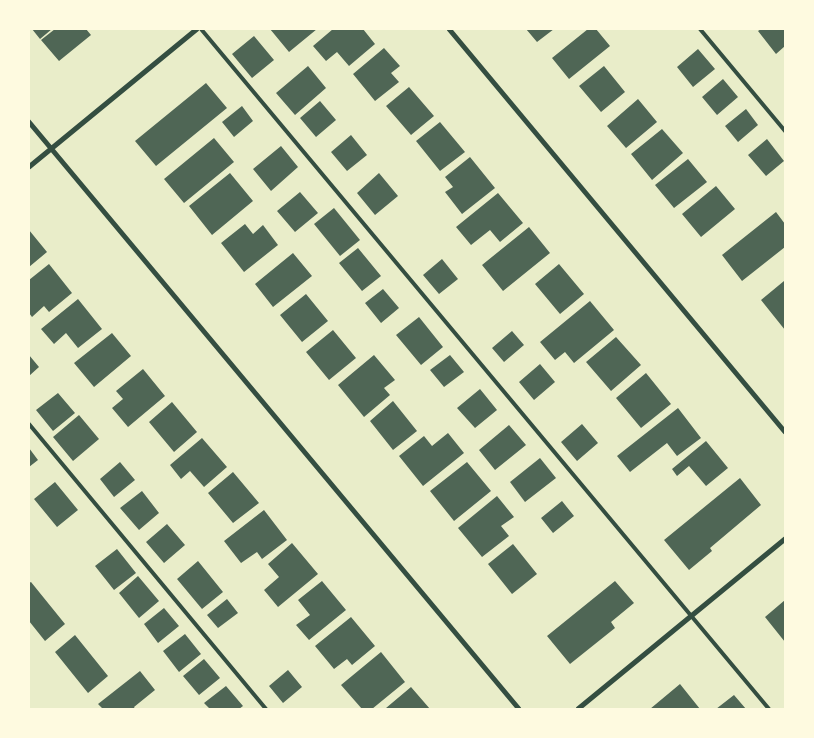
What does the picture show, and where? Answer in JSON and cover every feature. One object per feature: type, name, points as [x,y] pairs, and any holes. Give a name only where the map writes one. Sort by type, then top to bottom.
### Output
[{"type":"street","points":[[29,166],[197,29]]},
{"type":"street","points":[[449,29],[785,432]]},
{"type":"street","points":[[29,122],[519,709]]},
{"type":"street","points":[[578,709],[785,538]]},
{"type":"lane","points":[[201,29],[769,709]]},
{"type":"lane","points":[[700,29],[785,131]]},
{"type":"lane","points":[[29,424],[266,709]]},
{"type":"building","points":[[32,29],[52,29],[40,39]]},
{"type":"building","points":[[55,29],[86,29],[91,35],[59,61],[41,40]]},
{"type":"building","points":[[270,29],[317,29],[289,52]]},
{"type":"building","points":[[333,29],[363,29],[375,44],[349,66],[337,52],[326,61],[313,46]]},
{"type":"building","points":[[526,29],[554,29],[537,42]]},
{"type":"building","points":[[588,29],[596,29],[610,46],[569,79],[552,58]]},
{"type":"building","points":[[761,29],[785,29],[785,46],[776,54],[758,31]]},
{"type":"building","points":[[254,36],[274,60],[252,78],[232,54]]},
{"type":"building","points":[[384,48],[400,66],[391,73],[399,82],[375,101],[353,74]]},
{"type":"building","points":[[698,49],[715,69],[693,87],[677,67]]},
{"type":"building","points":[[308,66],[326,88],[295,115],[276,93]]},
{"type":"building","points":[[604,66],[625,92],[601,112],[579,86]]},
{"type":"building","points":[[723,79],[738,97],[717,115],[702,97]]},
{"type":"building","points":[[206,83],[227,108],[156,166],[135,141]]},
{"type":"building","points":[[409,87],[434,116],[411,135],[386,106]]},
{"type":"building","points":[[638,99],[657,122],[626,148],[607,126]]},
{"type":"building","points":[[320,101],[336,120],[316,137],[300,118]]},
{"type":"building","points":[[242,106],[253,121],[234,137],[222,122]]},
{"type":"building","points":[[746,109],[758,125],[738,142],[725,126]]},
{"type":"building","points":[[440,122],[465,152],[440,171],[416,141]]},
{"type":"building","points":[[662,129],[683,153],[652,180],[631,154]]},
{"type":"building","points":[[351,135],[367,155],[347,171],[331,152]]},
{"type":"building","points":[[214,138],[234,162],[184,203],[164,179]]},
{"type":"building","points":[[767,139],[784,161],[766,176],[748,155]]},
{"type":"building","points":[[281,146],[298,167],[271,191],[253,169]]},
{"type":"building","points":[[470,157],[495,188],[462,214],[445,192],[453,187],[445,177]]},
{"type":"building","points":[[688,159],[707,182],[674,208],[655,185]]},
{"type":"building","points":[[230,173],[253,201],[212,235],[189,206]]},
{"type":"building","points":[[379,173],[398,196],[375,215],[357,193]]},
{"type":"building","points":[[716,186],[735,209],[701,237],[682,214]]},
{"type":"building","points":[[300,192],[318,213],[295,232],[277,211]]},
{"type":"building","points":[[498,193],[523,223],[500,242],[490,230],[471,245],[456,227]]},
{"type":"building","points":[[334,208],[360,240],[340,256],[314,224]]},
{"type":"building","points":[[776,212],[785,224],[785,247],[742,281],[722,255]]},
{"type":"building","points":[[245,224],[253,234],[263,225],[278,245],[244,272],[221,243]]},
{"type":"building","points":[[529,227],[550,253],[503,291],[482,265]]},
{"type":"building","points":[[29,230],[47,252],[29,267]]},
{"type":"building","points":[[358,248],[381,276],[362,291],[339,263]]},
{"type":"building","points":[[293,253],[312,276],[273,307],[255,284]]},
{"type":"building","points":[[442,259],[458,279],[439,294],[423,275]]},
{"type":"building","points":[[49,264],[72,293],[49,312],[44,306],[32,317],[29,313],[29,280]]},
{"type":"building","points":[[559,264],[584,294],[560,314],[535,284]]},
{"type":"building","points":[[784,281],[785,283],[785,330],[761,300]]},
{"type":"building","points":[[383,289],[399,308],[381,323],[365,303]]},
{"type":"building","points":[[306,294],[328,321],[302,342],[280,315]]},
{"type":"building","points":[[78,299],[102,329],[78,348],[66,333],[54,344],[41,329]]},
{"type":"building","points":[[590,301],[614,330],[574,363],[565,352],[555,360],[540,342]]},
{"type":"building","points":[[419,317],[443,347],[421,365],[396,335]]},
{"type":"building","points":[[333,330],[356,358],[329,380],[306,352]]},
{"type":"building","points":[[512,331],[524,345],[504,362],[492,348]]},
{"type":"building","points":[[112,333],[131,356],[94,387],[74,363]]},
{"type":"building","points":[[616,337],[641,365],[611,391],[586,362]]},
{"type":"building","points":[[29,355],[39,367],[29,376]]},
{"type":"building","points":[[374,355],[395,380],[384,388],[390,395],[364,417],[338,385]]},
{"type":"building","points":[[450,355],[464,372],[444,387],[430,370]]},
{"type":"building","points":[[540,364],[555,382],[534,400],[519,382]]},
{"type":"building","points":[[143,369],[165,396],[128,427],[112,408],[123,399],[116,391]]},
{"type":"building","points":[[646,373],[671,404],[641,428],[616,398]]},
{"type":"building","points":[[480,389],[497,410],[475,428],[457,408]]},
{"type":"building","points":[[58,393],[75,413],[53,431],[36,410]]},
{"type":"building","points":[[393,401],[417,431],[393,450],[370,421]]},
{"type":"building","points":[[172,402],[197,432],[174,452],[149,422]]},
{"type":"building","points":[[678,408],[701,438],[677,456],[667,443],[630,472],[617,456]]},
{"type":"building","points":[[79,415],[99,439],[73,461],[53,437]]},
{"type":"building","points":[[582,424],[598,443],[577,461],[561,442]]},
{"type":"building","points":[[509,425],[526,445],[495,470],[479,450]]},
{"type":"building","points":[[448,433],[464,453],[423,486],[399,456],[424,436],[432,446]]},
{"type":"building","points":[[202,438],[227,467],[204,487],[190,471],[181,479],[170,465]]},
{"type":"building","points":[[706,441],[728,468],[706,486],[689,466],[677,476],[672,469]]},
{"type":"building","points":[[29,448],[38,460],[29,467]]},
{"type":"building","points":[[540,458],[556,478],[525,502],[510,482]]},
{"type":"building","points":[[120,462],[135,480],[114,497],[100,479]]},
{"type":"building","points":[[467,462],[491,491],[454,521],[430,491]]},
{"type":"building","points":[[233,472],[259,503],[233,523],[208,493]]},
{"type":"building","points":[[740,478],[761,505],[710,548],[712,551],[689,570],[664,540]]},
{"type":"building","points":[[55,482],[78,510],[57,527],[34,499]]},
{"type":"building","points":[[142,491],[159,513],[139,530],[120,508]]},
{"type":"building","points":[[497,496],[514,517],[501,526],[509,536],[482,557],[458,528]]},
{"type":"building","points":[[562,501],[574,516],[553,533],[541,518]]},
{"type":"building","points":[[264,510],[287,540],[262,559],[257,552],[241,563],[224,541]]},
{"type":"building","points":[[167,524],[185,545],[164,563],[146,542]]},
{"type":"building","points":[[292,543],[318,574],[278,607],[264,590],[279,577],[268,564]]},
{"type":"building","points":[[513,544],[537,574],[512,594],[488,564]]},
{"type":"building","points":[[117,549],[136,573],[114,590],[95,566]]},
{"type":"building","points":[[198,561],[223,592],[202,609],[177,579]]},
{"type":"building","points":[[138,576],[159,601],[139,618],[119,593]]},
{"type":"building","points":[[322,581],[346,610],[309,640],[296,625],[310,615],[298,600]]},
{"type":"building","points":[[615,581],[634,603],[611,622],[615,628],[570,664],[547,636]]},
{"type":"building","points":[[31,582],[65,624],[45,641],[29,621],[29,583]]},
{"type":"building","points":[[227,599],[238,613],[218,628],[207,615]]},
{"type":"building","points":[[785,600],[785,642],[765,617]]},
{"type":"building","points":[[164,608],[179,626],[158,643],[144,624]]},
{"type":"building","points":[[351,617],[375,646],[352,665],[347,659],[334,669],[315,646]]},
{"type":"building","points":[[185,634],[201,654],[179,672],[163,651]]},
{"type":"building","points":[[75,635],[108,676],[88,693],[55,652]]},
{"type":"building","points":[[381,652],[405,682],[372,709],[362,709],[341,685]]},
{"type":"building","points":[[204,659],[220,678],[199,695],[183,676]]},
{"type":"building","points":[[288,670],[302,687],[283,703],[269,686]]},
{"type":"building","points":[[140,671],[155,690],[134,707],[135,709],[103,709],[98,704]]},
{"type":"building","points":[[680,684],[700,709],[650,709]]},
{"type":"building","points":[[226,686],[243,706],[239,709],[210,709],[204,703]]},
{"type":"building","points":[[411,687],[430,709],[386,708]]},
{"type":"building","points":[[734,695],[746,709],[716,709]]}]
